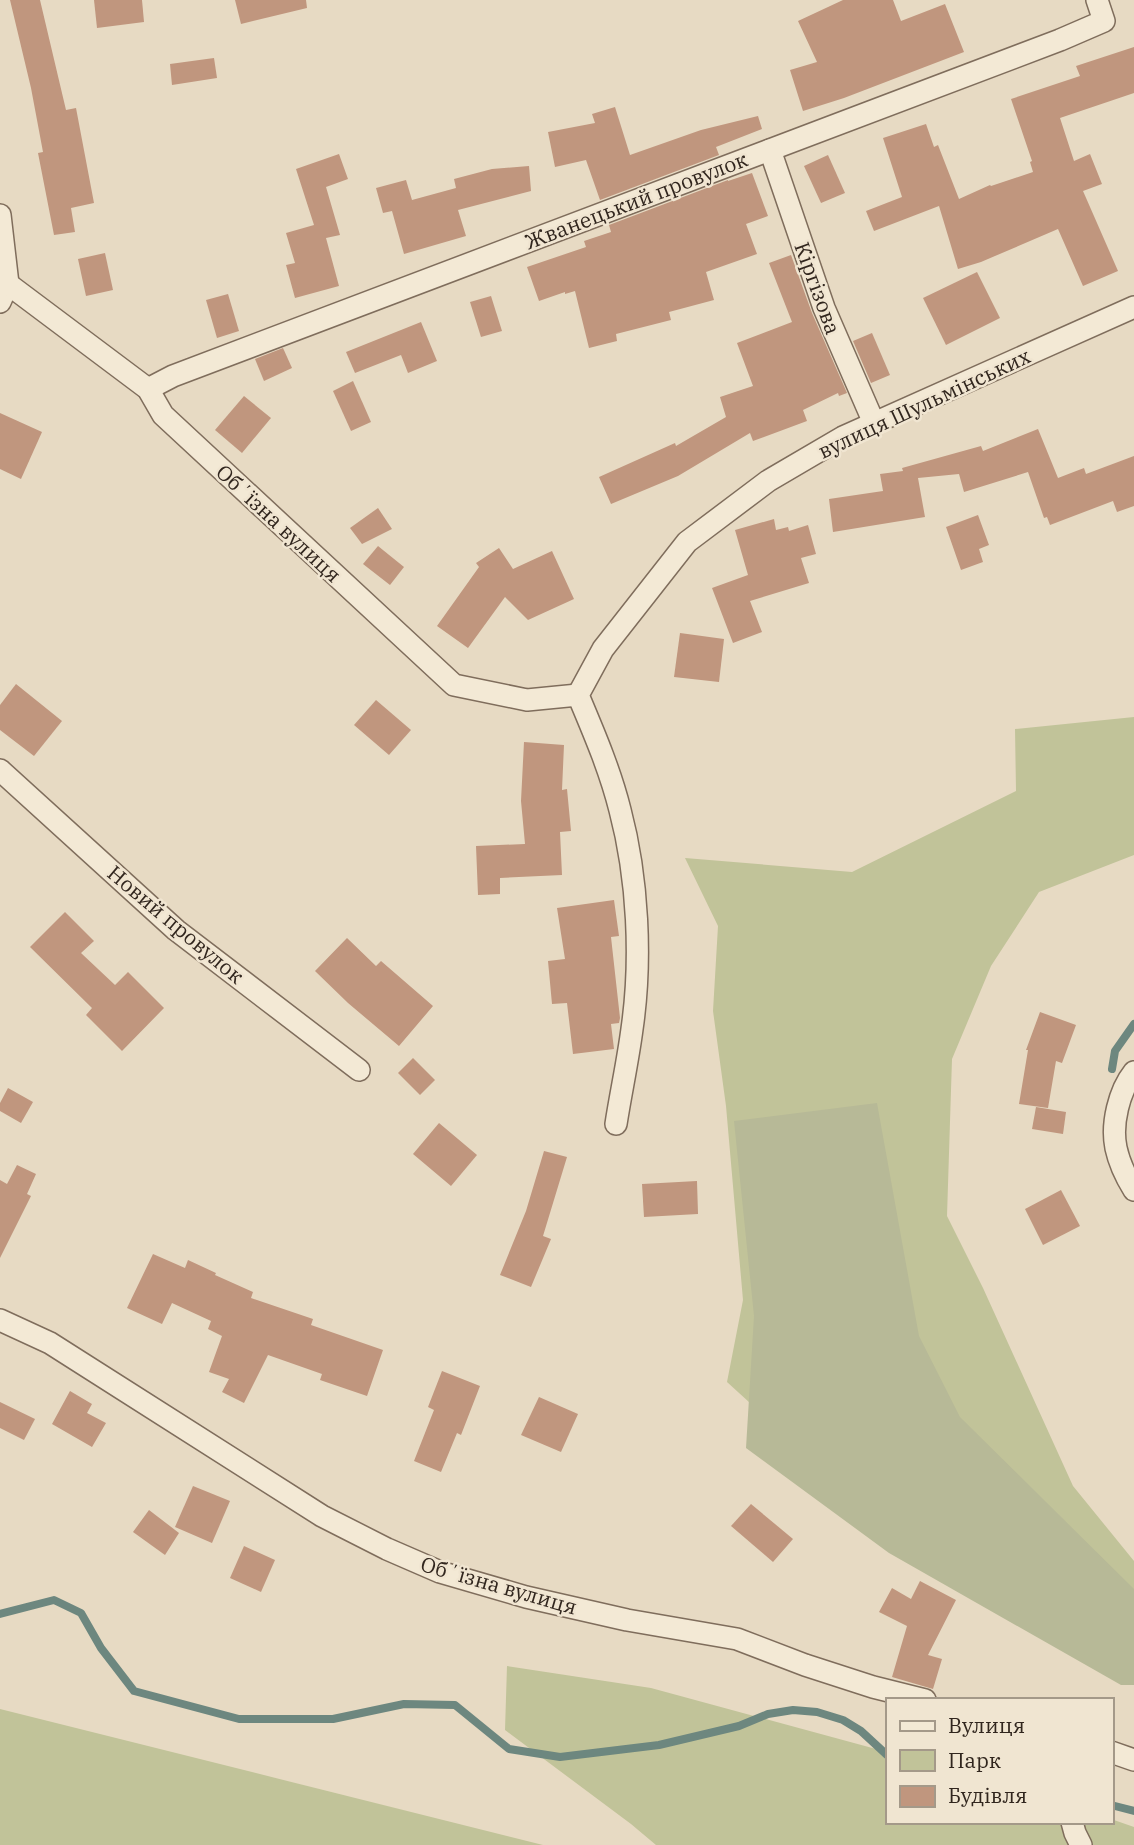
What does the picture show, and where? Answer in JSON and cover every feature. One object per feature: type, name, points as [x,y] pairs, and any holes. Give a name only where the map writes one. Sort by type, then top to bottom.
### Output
[{"type":"street","name":"Жванецький провулок","points":[[148,389],[199,366],[1047,45],[1104,21],[1097,0]]},
{"type":"street","name":"Кіргізова","points":[[770,150],[824,308],[874,423]]},
{"type":"street","name":"Обʼїзна вулиця","points":[[0,215],[4,293],[148,389],[163,415],[454,685],[527,700],[578,695]]},
{"type":"street","name":"вулиця Шульмінських","points":[[578,695],[603,649],[687,542],[768,481],[843,437],[1134,307]]},
{"type":"street","points":[[578,695],[607,765],[621,813],[636,920],[634,1014],[616,1124]]},
{"type":"street","name":"Новий провулок","points":[[0,769],[176,930],[359,1070]]},
{"type":"street","points":[[1134,1072],[1120,1101],[1115,1122],[1116,1147],[1134,1189]]},
{"type":"street","name":"Обʼїзна вулиця","points":[[0,1320],[50,1343],[322,1516],[440,1572],[526,1597],[627,1620],[737,1639],[805,1665],[917,1698]]},
{"type":"street","points":[[1113,1753],[1134,1760]]},
{"type":"street","points":[[1073,1824],[1081,1845]]},
{"type":"green space","points":[[1134,717],[1134,855],[1039,892],[991,966],[952,1059],[947,1216],[983,1288],[1073,1486],[1134,1561],[1134,1631],[881,1522],[727,1382],[743,1300],[726,1106],[713,1011],[718,926],[685,858],[852,872],[1016,791],[1015,729]]},
{"type":"green space","points":[[877,1103],[919,1336],[960,1417],[1134,1589],[1134,1685],[1121,1685],[889,1553],[746,1448],[754,1316],[734,1121]]},
{"type":"green space","points":[[507,1666],[651,1688],[886,1752],[886,1824],[1113,1824],[1113,1820],[1134,1827],[1134,1845],[656,1845],[505,1730]]},
{"type":"green space","points":[[0,1709],[543,1845],[0,1845]]},
{"type":"building","points":[[10,0],[40,0],[66,110],[76,108],[94,203],[71,208],[75,232],[54,235],[38,153],[43,152]]},
{"type":"building","points":[[94,0],[142,0],[144,22],[97,28]]},
{"type":"building","points":[[235,0],[306,0],[307,8],[241,24]]},
{"type":"building","points":[[843,0],[893,0],[901,21],[945,4],[964,52],[803,111],[790,70],[817,62],[798,21]]},
{"type":"building","points":[[1134,47],[1134,93],[1060,118],[1074,161],[1090,154],[1102,184],[1083,191],[1118,271],[1083,286],[1058,229],[958,269],[939,206],[874,231],[866,211],[902,197],[883,138],[926,124],[934,147],[938,145],[959,199],[990,185],[1033,172],[1032,161],[1011,99],[1080,76],[1076,66]]},
{"type":"building","points":[[214,58],[217,78],[172,85],[170,64]]},
{"type":"building","points":[[615,107],[630,155],[701,130],[758,116],[762,129],[716,147],[719,155],[600,200],[586,160],[555,167],[548,132],[595,123],[592,114]]},
{"type":"building","points":[[339,154],[348,179],[326,187],[340,235],[326,238],[339,286],[295,298],[286,265],[295,263],[286,233],[314,225],[296,169]]},
{"type":"building","points":[[828,155],[845,193],[821,203],[804,166]]},
{"type":"building","points":[[529,166],[531,191],[458,210],[466,236],[404,254],[392,211],[383,213],[376,188],[406,180],[412,200],[456,188],[454,179],[492,169]]},
{"type":"building","points":[[752,173],[768,216],[746,224],[757,254],[706,272],[714,300],[669,312],[671,320],[616,334],[617,341],[589,348],[575,291],[539,301],[527,267],[586,247],[584,241],[611,232],[609,225]]},
{"type":"building","points":[[105,253],[113,290],[86,296],[78,259]]},
{"type":"building","points":[[791,255],[812,313],[847,393],[839,396],[838,393],[803,410],[807,421],[753,441],[750,433],[678,476],[611,504],[599,477],[675,443],[676,446],[726,417],[720,397],[753,386],[737,343],[792,322],[769,263]]},
{"type":"building","points":[[977,272],[1000,318],[946,345],[923,298]]},
{"type":"building","points":[[228,294],[239,331],[217,338],[206,300]]},
{"type":"building","points":[[491,296],[502,331],[481,337],[470,302]]},
{"type":"building","points":[[421,322],[437,361],[408,373],[401,355],[355,373],[346,352]]},
{"type":"building","points":[[872,333],[890,375],[871,383],[853,341]]},
{"type":"building","points":[[283,348],[292,368],[264,381],[255,359]]},
{"type":"building","points":[[353,381],[371,422],[351,431],[333,391]]},
{"type":"building","points":[[244,396],[271,418],[242,453],[215,430]]},
{"type":"building","points":[[0,413],[42,432],[21,479],[0,469]]},
{"type":"building","points":[[1038,429],[1058,478],[1084,468],[1086,474],[1134,456],[1134,506],[1117,512],[1113,501],[1050,525],[1047,517],[1044,518],[1028,472],[964,492],[959,474],[918,478],[925,517],[833,532],[829,499],[883,491],[880,474],[903,471],[902,468],[981,446],[983,451]]},
{"type":"building","points":[[378,508],[392,529],[362,544],[350,528]]},
{"type":"building","points":[[978,515],[989,545],[979,549],[983,562],[961,570],[946,527]]},
{"type":"building","points":[[774,519],[776,530],[788,527],[789,531],[808,525],[816,554],[801,558],[809,583],[750,601],[762,632],[733,643],[712,588],[748,575],[735,530]]},
{"type":"building","points":[[378,546],[404,567],[390,585],[363,564]]},
{"type":"building","points":[[499,548],[513,569],[552,551],[574,599],[528,620],[505,597],[468,648],[437,626],[479,567],[476,563]]},
{"type":"building","points":[[680,633],[724,639],[719,682],[674,677]]},
{"type":"building","points":[[16,684],[62,721],[34,756],[0,730],[0,705]]},
{"type":"building","points":[[376,700],[411,730],[389,755],[354,725]]},
{"type":"building","points":[[524,742],[564,745],[562,790],[567,789],[571,831],[560,832],[562,875],[500,878],[500,894],[478,895],[476,846],[525,844],[521,801]]},
{"type":"building","points":[[614,900],[619,936],[611,937],[620,1018],[619,1023],[611,1024],[614,1049],[573,1054],[567,1003],[552,1004],[548,961],[565,959],[557,908]]},
{"type":"building","points":[[65,912],[94,941],[81,953],[115,985],[128,972],[164,1008],[122,1051],[86,1015],[92,1008],[30,947]]},
{"type":"building","points":[[347,938],[376,966],[381,961],[433,1006],[399,1046],[315,971]]},
{"type":"building","points":[[1040,1012],[1076,1025],[1062,1063],[1056,1061],[1048,1108],[1019,1104],[1026,1050]]},
{"type":"building","points":[[413,1058],[435,1080],[420,1095],[398,1073]]},
{"type":"building","points":[[8,1088],[33,1102],[21,1123],[0,1111],[0,1103]]},
{"type":"building","points":[[1036,1107],[1066,1112],[1063,1134],[1032,1129]]},
{"type":"building","points":[[439,1123],[477,1155],[451,1186],[413,1154]]},
{"type":"building","points":[[544,1151],[567,1157],[543,1236],[551,1239],[531,1287],[500,1275],[526,1211]]},
{"type":"building","points":[[17,1165],[36,1174],[27,1194],[31,1196],[0,1258],[0,1180],[7,1184]]},
{"type":"building","points":[[697,1181],[698,1214],[644,1217],[642,1184]]},
{"type":"building","points":[[1061,1190],[1080,1226],[1043,1245],[1025,1209]]},
{"type":"building","points":[[153,1254],[185,1268],[188,1260],[253,1292],[251,1298],[313,1319],[311,1325],[383,1350],[367,1396],[320,1380],[322,1374],[268,1355],[244,1403],[222,1392],[229,1379],[209,1372],[222,1336],[208,1329],[211,1321],[172,1303],[162,1324],[127,1308]]},
{"type":"building","points":[[442,1371],[480,1386],[461,1435],[457,1433],[441,1472],[414,1461],[434,1410],[428,1407]]},
{"type":"building","points":[[70,1391],[92,1404],[87,1413],[106,1423],[92,1447],[52,1424]]},
{"type":"building","points":[[539,1397],[578,1414],[561,1452],[521,1435]]},
{"type":"building","points":[[0,1402],[35,1419],[24,1440],[0,1428]]},
{"type":"building","points":[[193,1486],[230,1501],[212,1543],[175,1527]]},
{"type":"building","points":[[751,1504],[793,1539],[773,1562],[731,1526]]},
{"type":"building","points":[[149,1510],[179,1533],[165,1555],[133,1532]]},
{"type":"building","points":[[244,1546],[275,1560],[261,1592],[230,1578]]},
{"type":"building","points":[[920,1581],[956,1600],[928,1655],[942,1659],[933,1689],[892,1677],[907,1626],[879,1612],[892,1588],[911,1599]]},
{"type":"waterway","points":[[1112,1069],[1115,1051],[1134,1024]]},
{"type":"waterway","points":[[0,1614],[54,1600],[81,1613],[101,1648],[134,1691],[239,1719],[333,1719],[404,1704],[455,1705],[509,1749],[560,1757],[659,1745],[739,1726],[768,1714],[793,1710],[817,1712],[843,1720],[861,1731],[886,1754]]},
{"type":"waterway","points":[[1113,1806],[1134,1811]]}]
